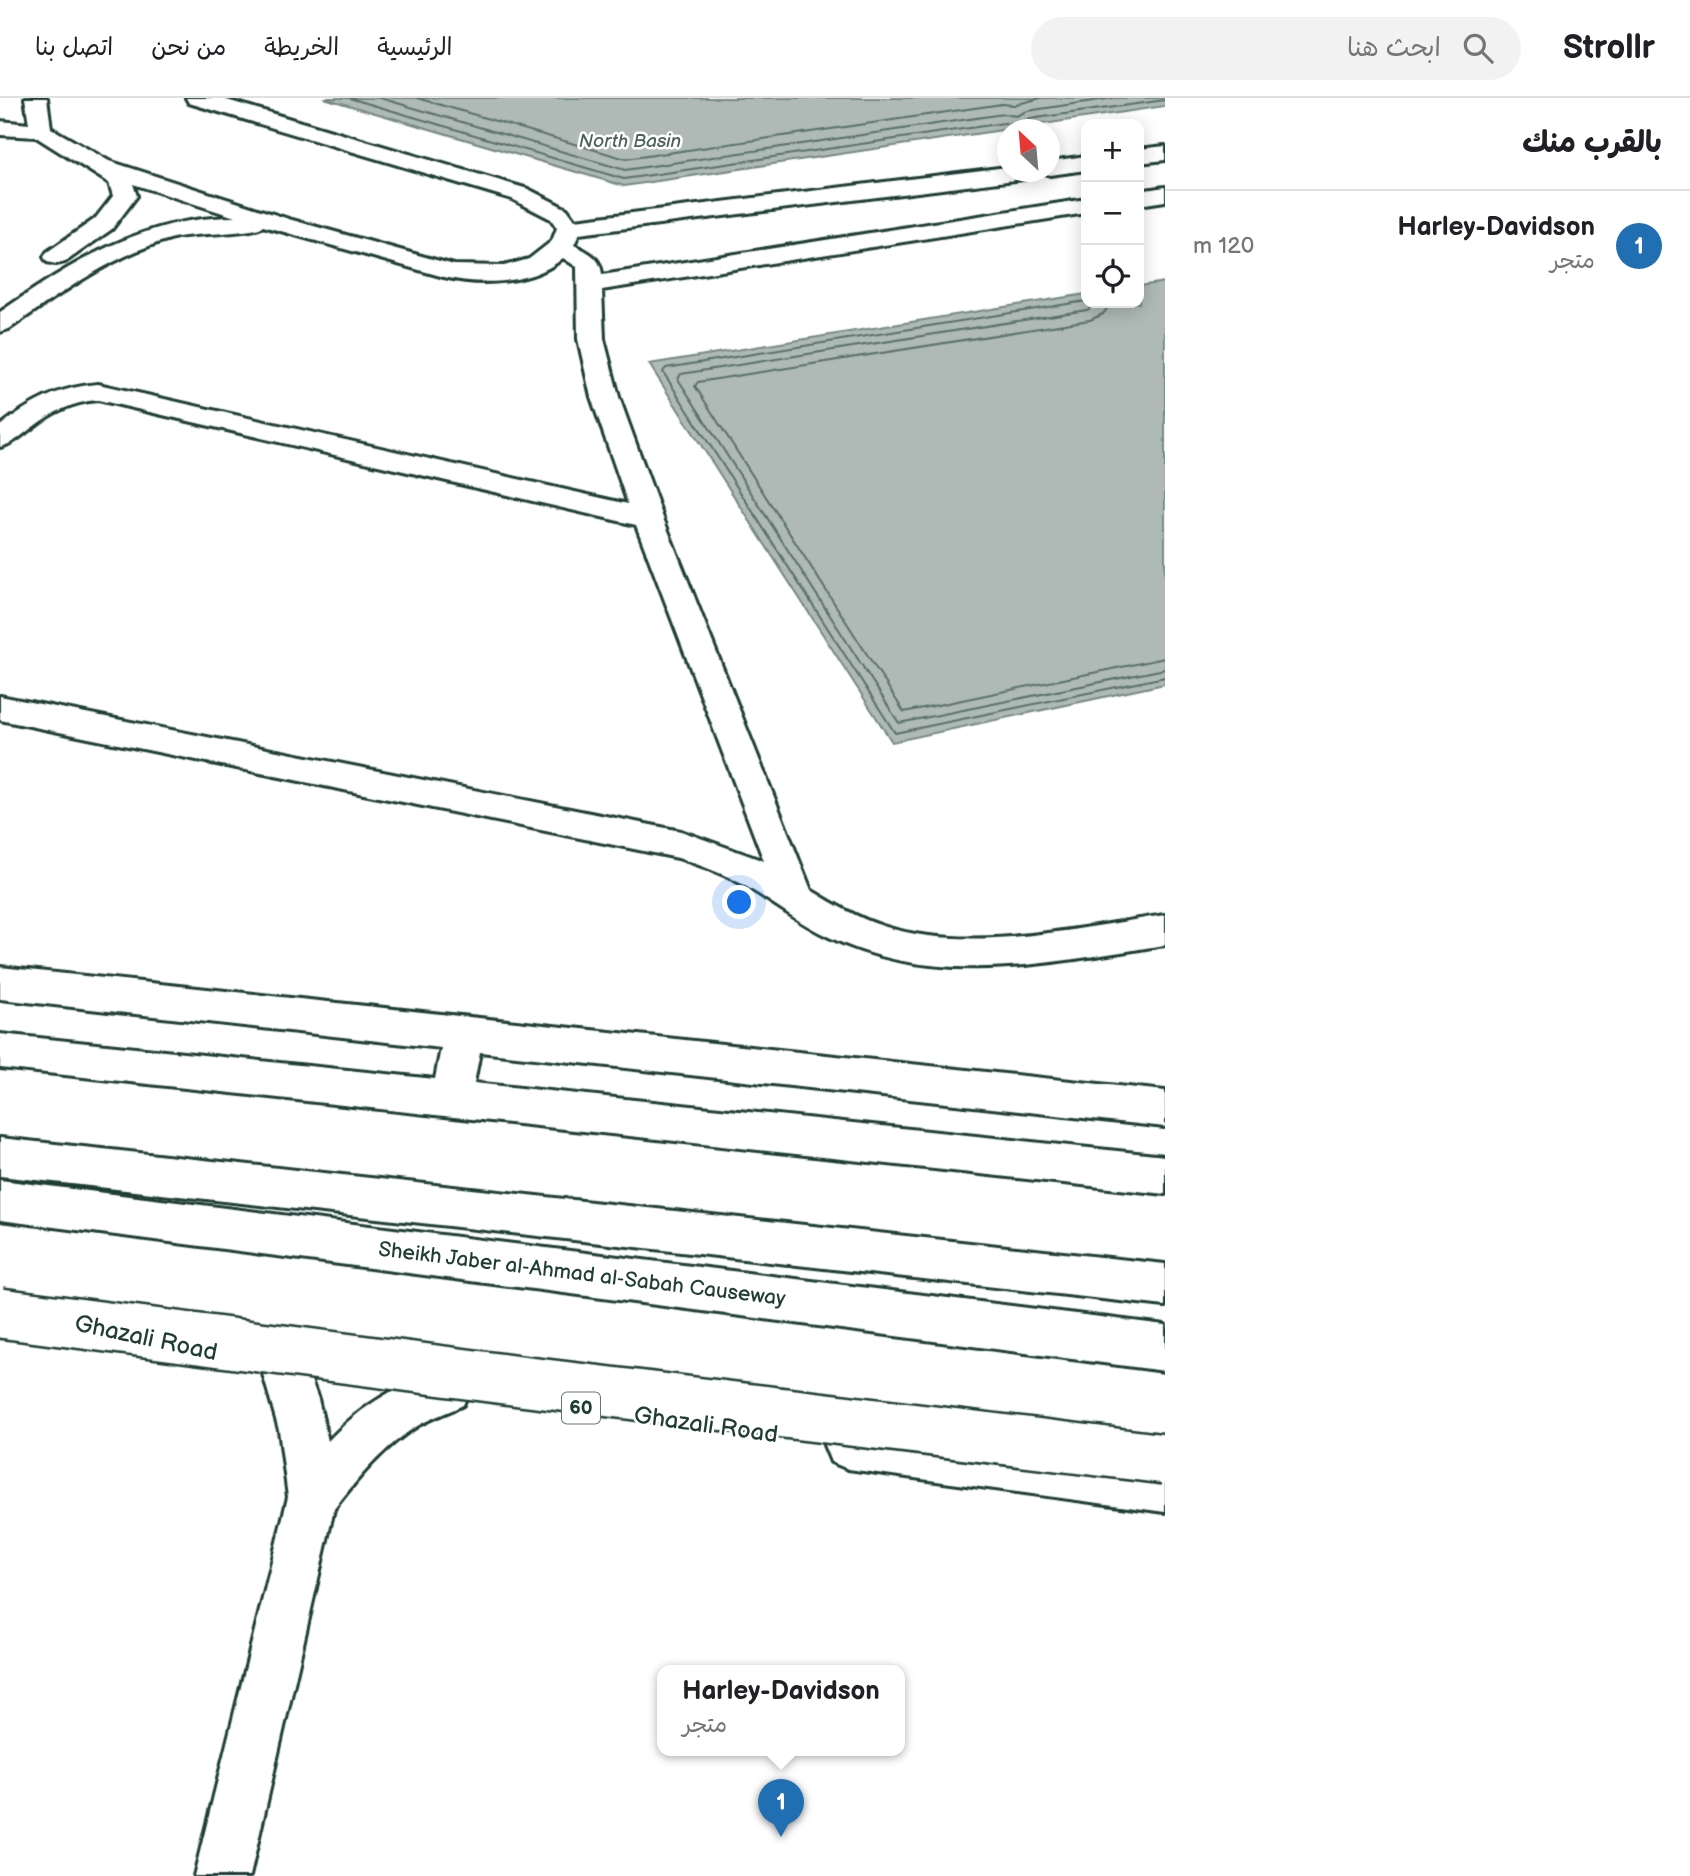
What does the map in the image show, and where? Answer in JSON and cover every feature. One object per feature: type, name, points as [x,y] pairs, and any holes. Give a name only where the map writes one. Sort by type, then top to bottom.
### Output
[{"type":"main road","points":[[36,98],[41,131]]},
{"type":"main road","points":[[197,98],[520,194],[559,215],[564,238],[589,265],[591,339],[596,367],[648,518],[796,898]]},
{"type":"main road","points":[[0,128],[41,131],[120,180],[125,196],[118,211],[101,227],[42,267]]},
{"type":"main road","points":[[1144,155],[1165,153]]},
{"type":"main road","points":[[1060,167],[1081,164]]},
{"type":"main road","points":[[101,166],[284,225],[453,272],[482,276],[510,274],[540,263],[564,238],[997,175]]},
{"type":"main road","points":[[876,191],[909,234]]},
{"type":"main road","points":[[1144,197],[1165,194]]},
{"type":"main road","points":[[590,284],[1081,207]]},
{"type":"main road","points":[[3,319],[84,265],[136,240],[181,228],[227,222],[284,225]]},
{"type":"main road","points":[[0,439],[52,401],[76,393],[98,392],[648,518]]},
{"type":"main road","points":[[0,708],[632,833],[681,845],[745,869],[844,927],[888,943],[933,953],[1008,951],[1165,930]]},
{"type":"main road","points":[[0,984],[1165,1108]]},
{"type":"main road","points":[[451,1099],[464,1034]]},
{"type":"main road","points":[[0,1051],[1165,1175]]},
{"type":"main road","points":[[0,1157],[1165,1285]]},
{"type":"main road","name":"Sheikh Jaber al-Ahmad al-Sabah Causeway","points":[[0,1200],[1165,1348]]},
{"type":"main road","name":"Ghazali Road","points":[[0,1310],[284,1367],[1165,1488]]},
{"type":"main road","name":"60","points":[[0,1310],[533,1383],[1165,1459]]},
{"type":"main road","points":[[222,1876],[312,1497],[305,1432],[284,1367]]},
{"type":"main road","points":[[312,1497],[365,1436],[382,1422],[404,1408],[447,1389]]},
{"type":"water","name":"North Basin","points":[[324,98],[1165,98],[1165,106],[1060,122],[1060,119],[997,119],[997,131],[624,186]]},
{"type":"water","points":[[1165,282],[1165,684],[892,742],[649,364],[1081,295],[1081,308],[1144,308],[1144,285]]},
{"type":"place","name":"Harley-Davidson","points":[[781,1837]]}]
